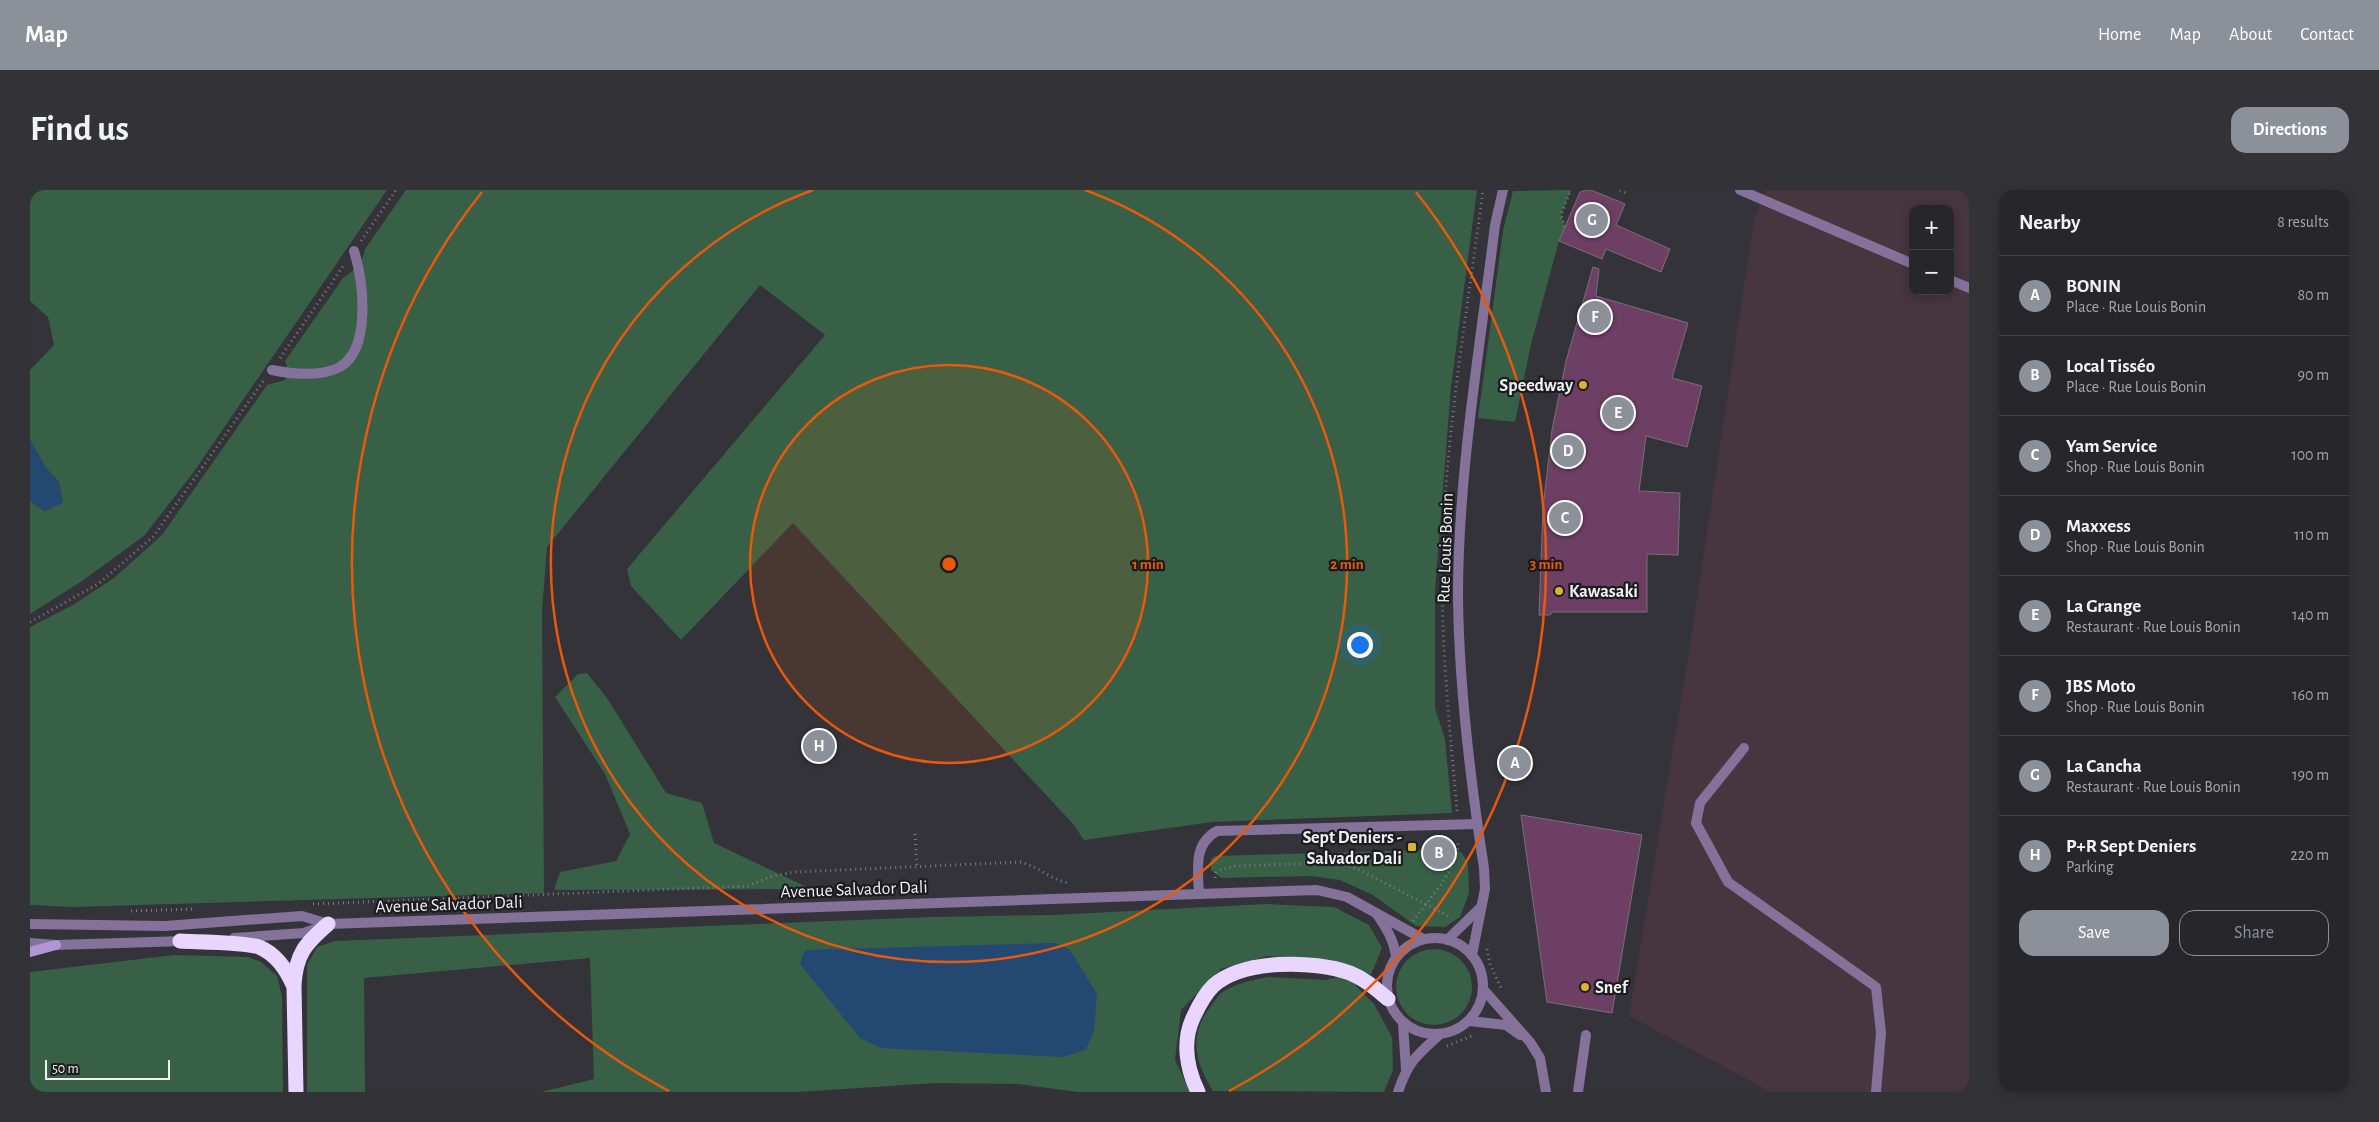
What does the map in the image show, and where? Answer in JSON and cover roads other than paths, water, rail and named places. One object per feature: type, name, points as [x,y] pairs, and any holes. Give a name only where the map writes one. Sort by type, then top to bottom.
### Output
[{"type":"highway","points":[[296,1092],[294,987],[298,957],[307,944],[328,924]]},
{"type":"highway","points":[[180,941],[258,946],[272,955],[288,972],[294,987]]},
{"type":"highway","points":[[1198,1092],[1191,1079],[1186,1047],[1190,1024],[1201,1001],[1214,986],[1235,973],[1255,967],[1286,964],[1330,968],[1350,973],[1368,982],[1388,999]]},
{"type":"main road","points":[[30,952],[56,945]]},
{"type":"street","name":"Rue Louis Bonin","points":[[1472,955],[1485,889],[1463,715],[1458,597],[1462,503],[1495,225],[1503,190]]},
{"type":"street","points":[[1740,190],[1909,262]]},
{"type":"street","points":[[272,370],[286,373],[327,372],[341,366],[351,355],[360,334],[364,298],[354,251]]},
{"type":"street","points":[[1954,282],[1969,288]]},
{"type":"street","points":[[1744,748],[1700,803],[1696,823],[1728,882],[1876,987],[1881,1033],[1876,1092]]},
{"type":"street","points":[[1199,894],[1199,849],[1210,835],[1218,831],[1477,824]]},
{"type":"street","name":"Avenue Salvador Dali","points":[[30,942],[56,945],[180,941],[304,933],[328,924],[1317,890],[1347,897],[1423,940]]},
{"type":"street","points":[[1447,940],[1480,908]]},
{"type":"street","name":"Avenue Salvador Dali","points":[[1375,913],[1387,929],[1395,947],[1396,957]]},
{"type":"street","name":"Avenue Salvador Dali","points":[[30,924],[165,926],[302,916],[328,924]]},
{"type":"street","points":[[1423,940],[1447,940],[1460,945],[1472,955],[1482,977],[1483,989],[1479,1006],[1469,1020],[1455,1031],[1439,1035],[1420,1033],[1403,1024],[1397,1016],[1388,999],[1388,975],[1396,957],[1412,944],[1423,940]]},
{"type":"street","points":[[1483,989],[1530,1042],[1540,1058],[1546,1092]]},
{"type":"street","points":[[1469,1020],[1506,1025],[1530,1042]]},
{"type":"street","points":[[1403,1024],[1406,1069]]},
{"type":"street","points":[[1398,1092],[1406,1069],[1420,1052],[1439,1035]]},
{"type":"street","points":[[1578,1092],[1586,1035]]},
{"type":"water","points":[[30,440],[45,467],[59,482],[63,503],[45,511],[30,501]]},
{"type":"water","points":[[1056,943],[1070,950],[1097,994],[1094,1031],[1086,1049],[1064,1057],[881,1048],[860,1038],[800,964],[805,950]]},
{"type":"place","name":"La Cancha","points":[[1592,220]]},
{"type":"place","name":"JBS Moto","points":[[1595,317]]},
{"type":"place","name":"Speedway","points":[[1583,385]]},
{"type":"place","name":"La Grange","points":[[1618,413]]},
{"type":"place","name":"Maxxess","points":[[1568,451]]},
{"type":"place","name":"Yam Service","points":[[1565,518]]},
{"type":"place","name":"Kawasaki","points":[[1559,591]]},
{"type":"place","name":"P+R Sept Deniers","points":[[819,746]]},
{"type":"place","name":"BONIN","points":[[1515,763]]},
{"type":"place","name":"Sept Deniers - Salvador Dali","points":[[1412,847]]},
{"type":"place","name":"Local Tisséo","points":[[1439,853]]},
{"type":"place","name":"Snef","points":[[1585,987]]}]
